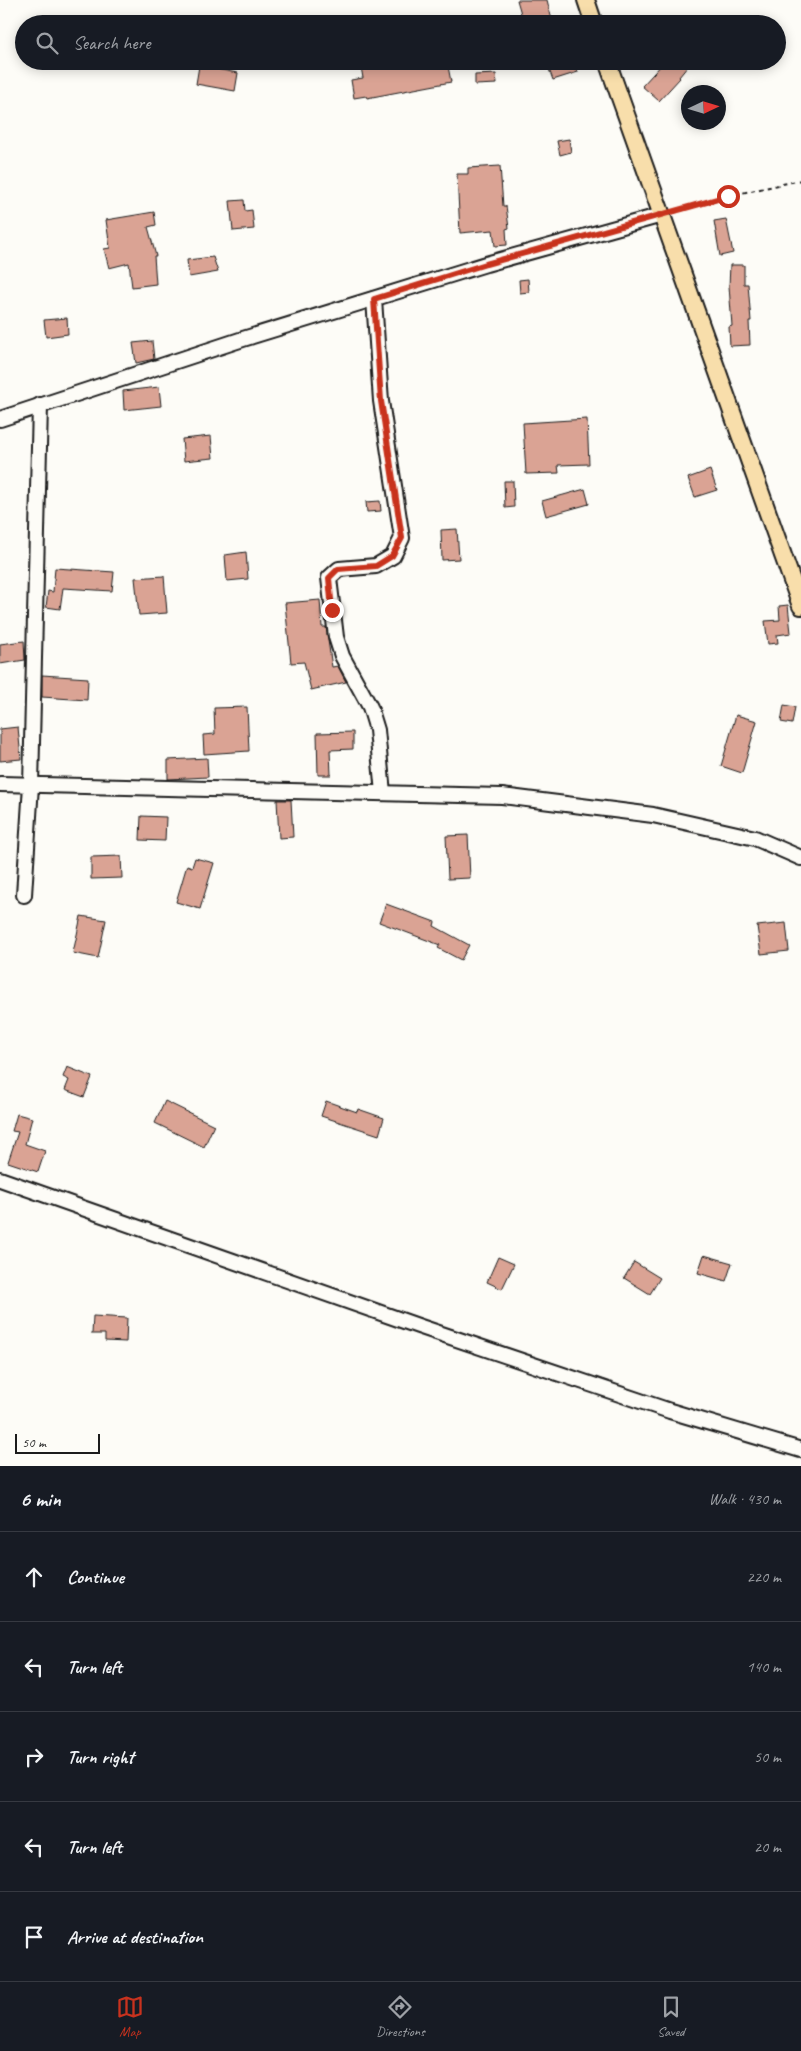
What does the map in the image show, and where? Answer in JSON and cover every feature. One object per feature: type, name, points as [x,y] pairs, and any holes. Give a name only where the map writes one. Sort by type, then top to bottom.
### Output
[{"type":"main road","points":[[586,0],[591,15]]},
{"type":"main road","points":[[610,70],[801,606]]},
{"type":"street","points":[[0,419],[243,339],[486,264],[662,215]]},
{"type":"street","points":[[374,299],[381,401],[402,538],[392,556],[376,566],[338,569],[329,578],[336,637],[342,656],[370,707],[377,730],[384,793]]},
{"type":"street","points":[[24,895],[31,785],[40,405]]},
{"type":"street","points":[[0,784],[502,796],[654,814],[755,838],[801,858]]},
{"type":"street","points":[[0,1179],[428,1329],[670,1411],[801,1450]]},
{"type":"path","points":[[662,215],[728,196],[801,180]]},
{"type":"building","points":[[517,0],[547,0],[551,15],[521,15]]},
{"type":"building","points":[[198,70],[221,70],[238,73],[235,91],[196,84]]},
{"type":"building","points":[[362,70],[449,70],[451,82],[367,98],[366,96],[354,98],[351,80],[363,78]]},
{"type":"building","points":[[549,70],[577,70],[578,72],[553,80]]},
{"type":"building","points":[[657,70],[685,70],[659,101],[642,86]]},
{"type":"building","points":[[496,74],[497,84],[475,85],[475,75]]},
{"type":"building","points":[[569,139],[571,152],[560,155],[557,141]]},
{"type":"building","points":[[500,166],[503,206],[506,206],[509,228],[506,229],[507,245],[495,246],[493,230],[460,233],[457,174],[468,174],[468,168]]},
{"type":"building","points":[[244,200],[245,211],[252,210],[254,229],[233,231],[230,201]]},
{"type":"building","points":[[154,212],[156,225],[148,227],[156,256],[154,256],[156,284],[132,287],[129,263],[109,268],[104,249],[110,248],[106,220]]},
{"type":"building","points":[[726,219],[733,253],[720,256],[714,221]]},
{"type":"building","points":[[213,257],[218,272],[189,277],[187,260]]},
{"type":"building","points":[[730,265],[744,265],[744,284],[748,284],[751,321],[749,321],[750,345],[730,346],[729,327],[732,326],[729,286]]},
{"type":"building","points":[[528,279],[529,292],[520,293],[519,280]]},
{"type":"building","points":[[67,318],[68,334],[46,337],[44,320]]},
{"type":"building","points":[[152,341],[154,359],[136,363],[133,343]]},
{"type":"building","points":[[159,387],[161,406],[124,410],[123,391]]},
{"type":"building","points":[[587,419],[589,464],[558,465],[559,473],[526,474],[523,423]]},
{"type":"building","points":[[211,436],[213,458],[184,461],[182,439]]},
{"type":"building","points":[[710,470],[717,490],[695,497],[688,478]]},
{"type":"building","points":[[504,481],[513,481],[514,507],[505,508]]},
{"type":"building","points":[[585,489],[589,504],[546,516],[542,501]]},
{"type":"building","points":[[380,501],[381,511],[367,512],[366,502]]},
{"type":"building","points":[[457,529],[459,559],[442,560],[441,530]]},
{"type":"building","points":[[246,552],[248,579],[227,581],[225,555]]},
{"type":"building","points":[[55,568],[114,572],[112,591],[63,588],[60,609],[46,607],[48,591],[53,592]]},
{"type":"building","points":[[164,576],[167,613],[139,615],[135,578]]},
{"type":"building","points":[[320,600],[322,627],[326,627],[332,667],[338,666],[346,682],[311,690],[304,662],[291,663],[285,603]]},
{"type":"building","points":[[788,605],[791,633],[777,635],[778,643],[768,644],[765,621],[780,620],[779,606]]},
{"type":"building","points":[[24,641],[25,660],[0,664],[0,644]]},
{"type":"building","points":[[42,675],[88,678],[87,700],[42,697]]},
{"type":"building","points":[[784,705],[795,707],[792,724],[781,722]]},
{"type":"building","points":[[247,707],[249,751],[204,754],[203,735],[215,734],[214,708]]},
{"type":"building","points":[[736,715],[757,721],[742,773],[721,766]]},
{"type":"building","points":[[18,727],[21,759],[0,761],[0,729]]},
{"type":"building","points":[[353,732],[353,749],[330,750],[331,775],[318,775],[317,733]]},
{"type":"building","points":[[207,758],[208,777],[168,779],[168,760]]},
{"type":"building","points":[[277,800],[291,800],[293,837],[279,838]]},
{"type":"building","points":[[141,816],[166,817],[165,841],[140,840]]},
{"type":"building","points":[[468,835],[470,878],[448,879],[446,836]]},
{"type":"building","points":[[121,856],[122,878],[91,879],[91,857]]},
{"type":"building","points":[[195,858],[214,863],[200,909],[176,902],[187,865],[192,867]]},
{"type":"building","points":[[386,904],[435,922],[434,926],[469,945],[461,960],[438,948],[440,945],[379,922]]},
{"type":"building","points":[[81,916],[106,920],[98,958],[73,953]]},
{"type":"building","points":[[786,923],[789,951],[761,954],[757,926]]},
{"type":"building","points":[[67,1067],[92,1077],[84,1097],[65,1090],[69,1080],[63,1077]]},
{"type":"building","points":[[165,1101],[214,1125],[204,1147],[155,1123]]},
{"type":"building","points":[[326,1101],[357,1112],[358,1109],[384,1118],[379,1135],[321,1116]]},
{"type":"building","points":[[17,1114],[32,1118],[25,1144],[45,1151],[38,1172],[8,1162],[18,1132],[12,1131]]},
{"type":"building","points":[[704,1255],[732,1263],[726,1281],[698,1273]]},
{"type":"building","points":[[498,1257],[514,1264],[502,1289],[487,1282]]},
{"type":"building","points":[[634,1262],[660,1278],[650,1294],[624,1278]]},
{"type":"building","points":[[93,1316],[127,1318],[126,1342],[105,1341],[105,1334],[92,1334]]},
{"type":"route","points":[[332,610],[329,578],[338,569],[376,566],[392,556],[402,538],[381,401],[374,299],[486,264],[728,196]]}]
